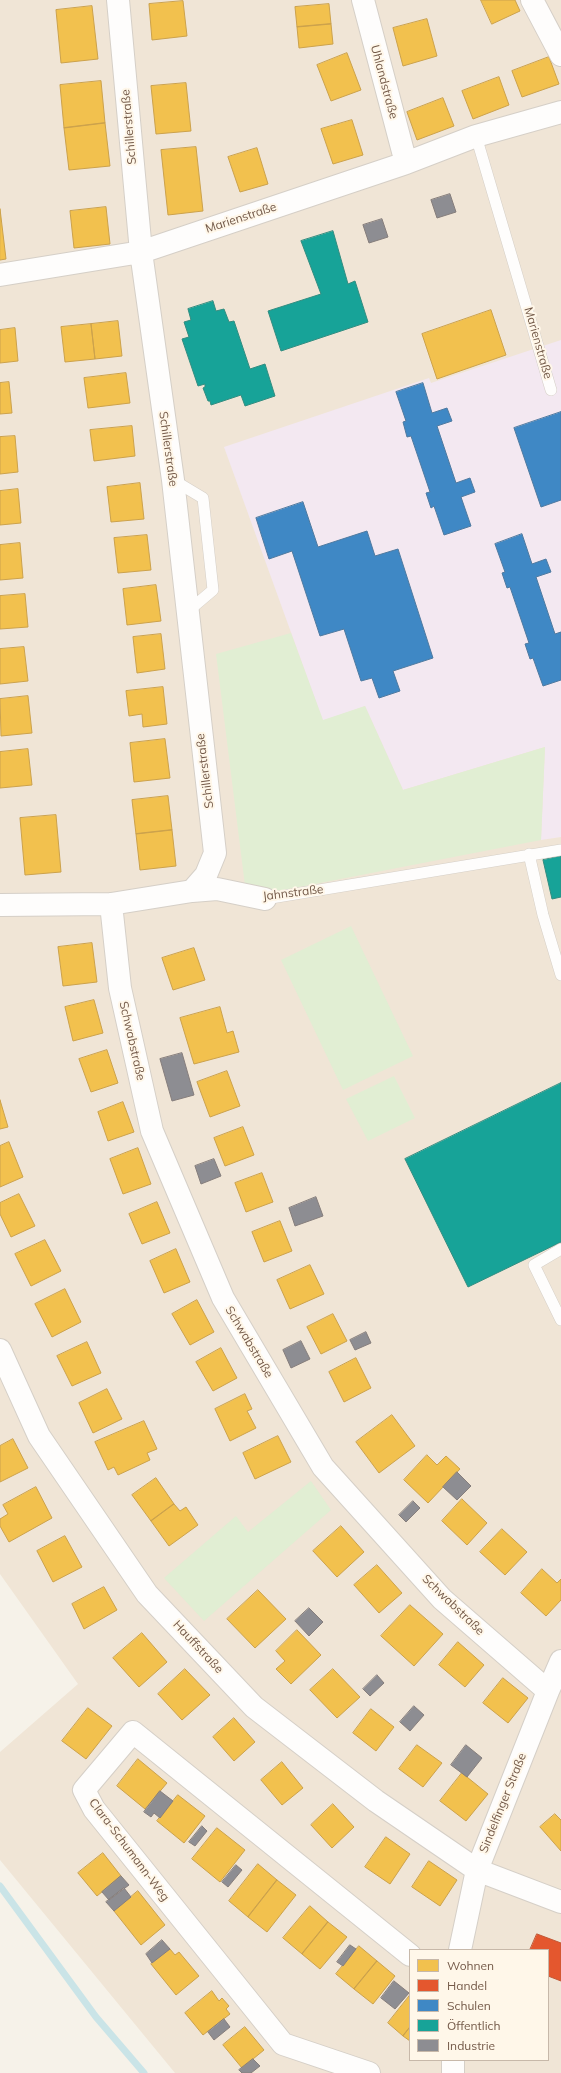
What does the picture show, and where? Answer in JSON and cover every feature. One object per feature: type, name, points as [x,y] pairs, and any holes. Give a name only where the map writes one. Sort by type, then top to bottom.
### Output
[{"type":"street","name":"Schillerstraße","points":[[118,0],[141,252],[173,480],[215,853],[206,875],[192,891]]},
{"type":"street","name":"Uhlandstraße","points":[[363,0],[406,164]]},
{"type":"street","points":[[532,0],[561,55]]},
{"type":"street","name":"Marienstraße","points":[[0,275],[141,252],[406,164],[476,136],[561,112]]},
{"type":"street","name":"Jahnstraße","points":[[0,905],[111,904],[192,891],[217,889],[265,899]]},
{"type":"street","name":"Schwabstraße","points":[[111,904],[120,988],[152,1131],[223,1298],[323,1467],[442,1599],[548,1691]]},
{"type":"street","name":"Hauffstraße","points":[[0,1350],[39,1436],[147,1594],[254,1707],[376,1801],[477,1870],[561,1902]]},
{"type":"street","name":"Sindelfinger Straße","points":[[460,1949],[477,1870],[561,1661]]},
{"type":"street","name":"Clara-Schumann-Weg","points":[[369,2073],[283,2044],[94,1809],[84,1790],[134,1732],[409,1954]]},
{"type":"street","points":[[453,2061],[453,2073]]},
{"type":"lane","name":"Marienstraße","points":[[476,136],[551,390]]},
{"type":"lane","points":[[173,480],[203,498],[213,590],[187,612]]},
{"type":"lane","name":"Jahnstraße","points":[[265,899],[561,850]]},
{"type":"lane","points":[[530,854],[543,915],[561,975]]},
{"type":"lane","points":[[561,1249],[534,1265],[561,1320]]},
{"type":"shaded area","points":[[0,0],[561,0],[561,2073],[175,2073],[0,1860],[0,1752],[78,1684],[0,1574]]},
{"type":"shaded area","points":[[561,340],[561,837],[541,840],[545,747],[403,790],[365,706],[323,721],[224,447],[429,378],[431,383]]},
{"type":"green space","points":[[291,633],[323,720],[365,706],[403,790],[545,747],[541,840],[279,891],[245,886],[216,654]]},
{"type":"green space","points":[[351,926],[413,1056],[343,1090],[281,960]]},
{"type":"green space","points":[[394,1076],[415,1118],[368,1141],[346,1099]]},
{"type":"green space","points":[[311,1481],[331,1510],[204,1621],[164,1578],[236,1516],[248,1532]]},
{"type":"building: Wohnen","points":[[481,0],[515,0],[520,11],[492,24]]},
{"type":"building: Wohnen","points":[[183,1],[187,36],[152,40],[149,4]]},
{"type":"building: Wohnen","points":[[329,4],[331,24],[297,27],[295,7]]},
{"type":"building: Wohnen","points":[[92,6],[98,59],[61,63],[56,10]]},
{"type":"building: Wohnen","points":[[427,19],[437,56],[403,66],[393,28]]},
{"type":"building: Wohnen","points":[[331,24],[333,44],[299,48],[297,27]]},
{"type":"building: Wohnen","points":[[347,53],[361,90],[331,101],[317,65]]},
{"type":"building: Wohnen","points":[[549,57],[559,84],[522,97],[512,71]]},
{"type":"building: Wohnen","points":[[499,77],[509,105],[473,119],[462,91]]},
{"type":"building: Wohnen","points":[[101,81],[105,123],[64,128],[60,85]]},
{"type":"building: Wohnen","points":[[186,83],[191,131],[156,134],[151,86]]},
{"type":"building: Wohnen","points":[[443,98],[454,126],[417,140],[407,112]]},
{"type":"building: Wohnen","points":[[352,120],[363,155],[333,164],[321,129]]},
{"type":"building: Wohnen","points":[[105,123],[110,166],[69,170],[64,128]]},
{"type":"building: Wohnen","points":[[196,147],[203,211],[168,215],[161,150]]},
{"type":"building: Wohnen","points":[[257,148],[268,184],[240,192],[228,157]]},
{"type":"building: Wohnen","points":[[106,207],[110,244],[74,248],[70,211]]},
{"type":"building: Wohnen","points":[[0,209],[6,259],[0,260]]},
{"type":"building: Wohnen","points":[[491,310],[506,355],[437,379],[422,334]]},
{"type":"building: Wohnen","points":[[118,321],[122,356],[95,359],[91,324]]},
{"type":"building: Wohnen","points":[[91,324],[95,359],[65,362],[61,327]]},
{"type":"building: Wohnen","points":[[15,328],[18,361],[0,363],[0,330]]},
{"type":"building: Wohnen","points":[[126,373],[130,403],[88,408],[84,378]]},
{"type":"building: Wohnen","points":[[9,382],[12,413],[0,414],[0,383]]},
{"type":"building: Wohnen","points":[[132,426],[135,456],[94,461],[90,430]]},
{"type":"building: Wohnen","points":[[15,436],[18,472],[0,474],[0,437]]},
{"type":"building: Wohnen","points":[[140,483],[144,519],[111,522],[107,487]]},
{"type":"building: Wohnen","points":[[18,489],[21,523],[0,525],[0,491]]},
{"type":"building: Wohnen","points":[[147,535],[151,570],[118,573],[114,538]]},
{"type":"building: Wohnen","points":[[20,543],[23,578],[0,580],[0,545]]},
{"type":"building: Wohnen","points":[[156,585],[161,621],[127,625],[123,589]]},
{"type":"building: Wohnen","points":[[25,594],[28,627],[0,629],[0,596]]},
{"type":"building: Wohnen","points":[[161,634],[165,669],[137,673],[133,637]]},
{"type":"building: Wohnen","points":[[24,647],[28,681],[0,684],[0,649]]},
{"type":"building: Wohnen","points":[[163,687],[167,724],[143,727],[142,714],[129,716],[126,691]]},
{"type":"building: Wohnen","points":[[28,696],[32,733],[1,736],[0,699]]},
{"type":"building: Wohnen","points":[[165,739],[170,778],[134,782],[130,743]]},
{"type":"building: Wohnen","points":[[28,749],[32,785],[0,788],[0,752]]},
{"type":"building: Wohnen","points":[[168,796],[172,830],[136,834],[132,800]]},
{"type":"building: Wohnen","points":[[56,815],[61,872],[25,875],[20,818]]},
{"type":"building: Wohnen","points":[[172,830],[176,866],[140,870],[136,834]]},
{"type":"building: Wohnen","points":[[92,943],[97,982],[63,986],[58,947]]},
{"type":"building: Wohnen","points":[[194,948],[205,980],[173,990],[162,958]]},
{"type":"building: Wohnen","points":[[94,1000],[103,1033],[73,1041],[65,1007]]},
{"type":"building: Wohnen","points":[[220,1007],[227,1033],[233,1031],[239,1052],[194,1064],[180,1018]]},
{"type":"building: Wohnen","points":[[107,1050],[118,1083],[91,1092],[79,1059]]},
{"type":"building: Wohnen","points":[[227,1071],[240,1106],[210,1117],[197,1082]]},
{"type":"building: Wohnen","points":[[0,1100],[8,1127],[0,1129]]},
{"type":"building: Wohnen","points":[[123,1102],[134,1132],[108,1141],[98,1112]]},
{"type":"building: Wohnen","points":[[243,1127],[254,1155],[225,1166],[214,1138]]},
{"type":"building: Wohnen","points":[[9,1142],[23,1177],[0,1187],[0,1146]]},
{"type":"building: Wohnen","points":[[138,1148],[151,1184],[123,1194],[110,1159]]},
{"type":"building: Wohnen","points":[[262,1173],[273,1202],[246,1212],[235,1183]]},
{"type":"building: Wohnen","points":[[19,1194],[35,1226],[11,1237],[0,1214],[0,1203]]},
{"type":"building: Wohnen","points":[[157,1202],[170,1233],[142,1244],[129,1214]]},
{"type":"building: Wohnen","points":[[280,1221],[292,1251],[264,1262],[252,1232]]},
{"type":"building: Wohnen","points":[[45,1240],[61,1271],[31,1286],[15,1254]]},
{"type":"building: Wohnen","points":[[176,1249],[190,1282],[164,1293],[150,1261]]},
{"type":"building: Wohnen","points":[[310,1265],[324,1294],[290,1309],[277,1280]]},
{"type":"building: Wohnen","points":[[65,1289],[81,1322],[52,1337],[35,1304]]},
{"type":"building: Wohnen","points":[[197,1300],[214,1332],[190,1345],[172,1314]]},
{"type":"building: Wohnen","points":[[333,1314],[347,1341],[321,1354],[307,1327]]},
{"type":"building: Wohnen","points":[[87,1342],[101,1373],[72,1386],[57,1356]]},
{"type":"building: Wohnen","points":[[221,1348],[237,1378],[213,1391],[196,1362]]},
{"type":"building: Wohnen","points":[[356,1358],[371,1388],[344,1402],[329,1372]]},
{"type":"building: Wohnen","points":[[107,1389],[122,1419],[93,1433],[79,1403]]},
{"type":"building: Wohnen","points":[[245,1394],[252,1409],[247,1411],[256,1428],[230,1441],[215,1409]]},
{"type":"building: Wohnen","points":[[392,1415],[415,1446],[379,1473],[356,1442]]},
{"type":"building: Wohnen","points":[[144,1421],[157,1449],[147,1453],[150,1460],[118,1475],[114,1467],[108,1470],[95,1442]]},
{"type":"building: Wohnen","points":[[278,1436],[291,1462],[255,1479],[243,1453]]},
{"type":"building: Wohnen","points":[[13,1439],[28,1468],[0,1482],[0,1446]]},
{"type":"building: Wohnen","points":[[427,1455],[437,1465],[446,1456],[460,1469],[428,1503],[404,1480]]},
{"type":"building: Wohnen","points":[[156,1478],[174,1504],[151,1521],[132,1495]]},
{"type":"building: Wohnen","points":[[36,1487],[52,1518],[9,1542],[0,1526],[0,1519],[8,1514],[3,1505]]},
{"type":"building: Wohnen","points":[[462,1499],[487,1523],[467,1545],[442,1521]]},
{"type":"building: Wohnen","points":[[174,1504],[180,1511],[186,1507],[198,1525],[169,1546],[151,1521]]},
{"type":"building: Wohnen","points":[[341,1526],[364,1552],[337,1577],[313,1551]]},
{"type":"building: Wohnen","points":[[502,1529],[527,1552],[505,1575],[480,1552]]},
{"type":"building: Wohnen","points":[[65,1536],[82,1567],[53,1582],[37,1551]]},
{"type":"building: Wohnen","points":[[377,1565],[402,1593],[379,1613],[354,1585]]},
{"type":"building: Wohnen","points":[[542,1569],[557,1583],[561,1579],[561,1600],[546,1616],[521,1593]]},
{"type":"building: Wohnen","points":[[104,1587],[117,1610],[84,1629],[72,1604]]},
{"type":"building: Wohnen","points":[[258,1590],[286,1619],[255,1648],[227,1619]]},
{"type":"building: Wohnen","points":[[410,1605],[443,1634],[414,1666],[381,1636]]},
{"type":"building: Wohnen","points":[[297,1630],[321,1655],[291,1684],[276,1669],[285,1661],[276,1651]]},
{"type":"building: Wohnen","points":[[142,1633],[167,1662],[139,1687],[113,1658]]},
{"type":"building: Wohnen","points":[[458,1642],[484,1665],[465,1687],[439,1665]]},
{"type":"building: Wohnen","points":[[185,1669],[210,1695],[182,1720],[158,1694]]},
{"type":"building: Wohnen","points":[[333,1669],[360,1697],[337,1718],[310,1690]]},
{"type":"building: Wohnen","points":[[503,1678],[528,1698],[508,1723],[483,1703]]},
{"type":"building: Wohnen","points":[[88,1708],[112,1726],[86,1759],[62,1741]]},
{"type":"building: Wohnen","points":[[371,1709],[394,1727],[376,1751],[353,1733]]},
{"type":"building: Wohnen","points":[[234,1718],[255,1742],[234,1761],[213,1737]]},
{"type":"building: Wohnen","points":[[417,1745],[442,1763],[423,1787],[399,1769]]},
{"type":"building: Wohnen","points":[[138,1759],[167,1783],[145,1809],[117,1786]]},
{"type":"building: Wohnen","points":[[282,1762],[303,1788],[282,1805],[261,1780]]},
{"type":"building: Wohnen","points":[[462,1773],[488,1794],[466,1821],[440,1801]]},
{"type":"building: Wohnen","points":[[178,1795],[205,1816],[184,1843],[157,1821]]},
{"type":"building: Wohnen","points":[[333,1804],[354,1827],[332,1848],[311,1825]]},
{"type":"building: Wohnen","points":[[555,1814],[561,1820],[561,1851],[540,1827]]},
{"type":"building: Wohnen","points":[[217,1828],[245,1850],[220,1882],[192,1859]]},
{"type":"building: Wohnen","points":[[386,1837],[410,1854],[390,1884],[365,1867]]},
{"type":"building: Wohnen","points":[[103,1853],[121,1876],[97,1896],[78,1873]]},
{"type":"building: Wohnen","points":[[429,1861],[457,1880],[440,1906],[412,1887]]},
{"type":"building: Wohnen","points":[[258,1864],[277,1880],[248,1917],[229,1901]]},
{"type":"building: Wohnen","points":[[277,1880],[296,1895],[267,1932],[248,1917]]},
{"type":"building: Wohnen","points":[[138,1891],[165,1925],[141,1945],[114,1911]]},
{"type":"building: Wohnen","points":[[310,1906],[328,1922],[302,1954],[283,1938]]},
{"type":"building: Wohnen","points":[[328,1922],[347,1937],[320,1969],[302,1954]]},
{"type":"building: Wohnen","points":[[359,1946],[377,1961],[354,1989],[336,1974]]},
{"type":"building: Wohnen","points":[[170,1949],[175,1955],[179,1952],[199,1976],[176,1995],[151,1964]]},
{"type":"building: Wohnen","points":[[377,1961],[395,1976],[373,2004],[354,1989]]},
{"type":"building: Wohnen","points":[[212,1991],[219,2001],[222,1998],[229,2006],[226,2009],[230,2014],[203,2035],[185,2013]]},
{"type":"building: Wohnen","points":[[409,1996],[409,2028],[403,2036],[388,2023]]},
{"type":"building: Wohnen","points":[[245,2027],[264,2050],[242,2068],[223,2045]]},
{"type":"building: Wohnen","points":[[409,2028],[409,2040],[403,2036]]},
{"type":"building: Handel","points":[[537,1934],[561,1943],[561,1981],[549,1976],[549,1949],[530,1949]]},
{"type":"building: Schulen","points":[[423,383],[432,413],[447,408],[452,421],[437,426],[456,483],[470,478],[475,492],[461,497],[471,526],[444,535],[434,506],[431,508],[426,493],[430,492],[411,436],[407,437],[403,422],[406,421],[396,392]]},
{"type":"building: Schulen","points":[[561,412],[561,500],[541,507],[514,428]]},
{"type":"building: Schulen","points":[[303,502],[318,547],[367,531],[375,556],[398,549],[433,658],[393,671],[400,691],[379,698],[372,678],[361,681],[344,629],[320,636],[292,551],[269,559],[256,518]]},
{"type":"building: Schulen","points":[[522,534],[532,564],[546,559],[551,572],[536,577],[555,634],[561,632],[561,680],[543,686],[533,658],[530,659],[525,644],[529,643],[510,587],[507,588],[502,573],[505,572],[495,544]]},
{"type":"building: Öffentlich","points":[[333,231],[348,284],[355,281],[368,322],[281,351],[268,311],[321,294],[301,241]]},
{"type":"building: Öffentlich","points":[[213,301],[216,311],[224,309],[229,322],[234,321],[250,369],[265,364],[275,396],[245,406],[241,395],[211,405],[203,388],[205,387],[205,384],[198,386],[182,339],[189,337],[184,322],[191,320],[188,309]]},
{"type":"building: Öffentlich","points":[[561,856],[561,897],[552,899],[543,860]]},
{"type":"building: Öffentlich","points":[[561,1083],[561,1242],[468,1287],[405,1159]]},
{"type":"building: Industrie","points":[[450,194],[456,212],[437,218],[431,200]]},
{"type":"building: Industrie","points":[[382,219],[388,237],[369,243],[363,225]]},
{"type":"building: Industrie","points":[[182,1053],[194,1095],[172,1101],[160,1059]]},
{"type":"building: Industrie","points":[[214,1159],[221,1176],[201,1184],[195,1166]]},
{"type":"building: Industrie","points":[[316,1197],[323,1216],[295,1226],[289,1208]]},
{"type":"building: Industrie","points":[[366,1332],[371,1343],[355,1350],[350,1340]]},
{"type":"building: Industrie","points":[[301,1341],[310,1359],[291,1368],[283,1350]]},
{"type":"building: Industrie","points":[[457,1472],[471,1486],[457,1500],[443,1487]]},
{"type":"building: Industrie","points":[[413,1501],[420,1508],[406,1522],[399,1515]]},
{"type":"building: Industrie","points":[[309,1608],[323,1622],[309,1636],[295,1621]]},
{"type":"building: Industrie","points":[[377,1675],[384,1683],[370,1696],[363,1689]]},
{"type":"building: Industrie","points":[[414,1706],[424,1715],[410,1731],[400,1722]]},
{"type":"building: Industrie","points":[[466,1745],[482,1758],[467,1777],[451,1765]]},
{"type":"building: Industrie","points":[[160,1791],[173,1801],[160,1818],[154,1813],[151,1817],[144,1812]]},
{"type":"building: Industrie","points":[[202,1826],[207,1831],[195,1846],[189,1842]]},
{"type":"building: Industrie","points":[[236,1865],[242,1870],[228,1887],[222,1882]]},
{"type":"building: Industrie","points":[[121,1876],[129,1885],[109,1900],[102,1892]]},
{"type":"building: Industrie","points":[[124,1888],[131,1897],[114,1911],[106,1902]]},
{"type":"building: Industrie","points":[[162,1940],[170,1949],[152,1963],[146,1954]]},
{"type":"building: Industrie","points":[[350,1945],[356,1949],[343,1966],[337,1962]]},
{"type":"building: Industrie","points":[[394,1981],[409,1993],[395,2009],[381,1998]]},
{"type":"building: Industrie","points":[[224,2019],[230,2027],[214,2040],[208,2032]]},
{"type":"building: Industrie","points":[[253,2059],[260,2066],[251,2073],[242,2073],[239,2070]]},
{"type":"waterway","points":[[0,1886],[96,2017],[144,2073]]}]
